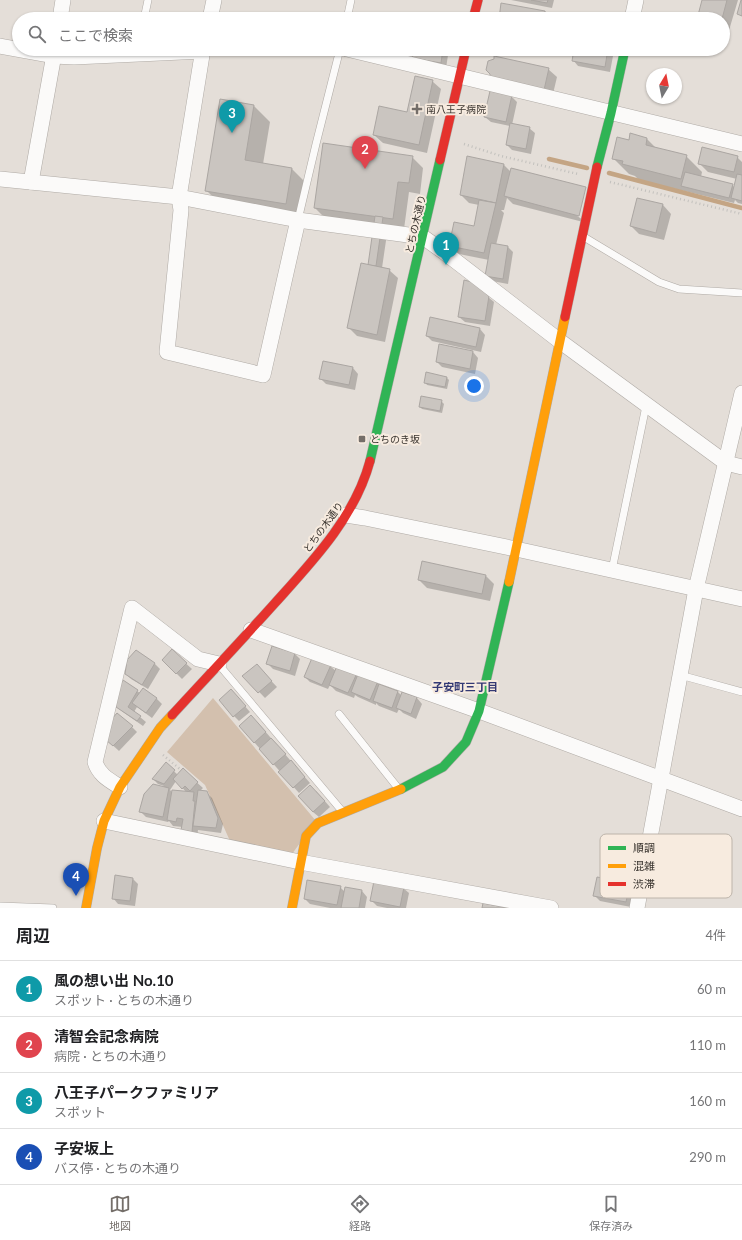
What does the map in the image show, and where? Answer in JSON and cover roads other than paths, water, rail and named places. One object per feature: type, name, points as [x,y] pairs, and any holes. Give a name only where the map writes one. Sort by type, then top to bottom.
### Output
[{"type":"street","points":[[61,12],[63,0]]},
{"type":"street","points":[[213,12],[214,0]]},
{"type":"street","points":[[475,12],[478,0]]},
{"type":"street","points":[[633,12],[636,0]]},
{"type":"street","points":[[0,46],[12,48]]},
{"type":"street","points":[[31,182],[53,56]]},
{"type":"street","points":[[69,56],[87,56]]},
{"type":"street","points":[[202,56],[179,197],[182,210],[167,352],[263,375],[298,220]]},
{"type":"street","points":[[375,56],[742,144]]},
{"type":"street","name":"とちの木通り","points":[[86,908],[97,848],[104,821],[120,787],[160,728],[311,563],[337,530],[353,504],[367,472],[376,436],[464,56]]},
{"type":"street","points":[[292,908],[306,836],[318,822],[400,789],[443,767],[466,742],[479,711],[561,342],[594,178],[611,113],[623,56]]},
{"type":"street","points":[[0,179],[179,197],[298,220],[423,237],[646,406],[726,463],[742,467]]},
{"type":"street","points":[[651,834],[696,589],[742,393]]},
{"type":"street","points":[[346,515],[516,549],[742,599]]},
{"type":"street","points":[[120,787],[103,776],[98,770],[95,762],[132,608],[198,659],[219,664]]},
{"type":"street","points":[[251,630],[479,711],[742,809]]},
{"type":"street","points":[[104,821],[300,862],[551,908]]},
{"type":"street","points":[[637,908],[639,898]]},
{"type":"lane","points":[[145,12],[148,0]]},
{"type":"lane","points":[[348,12],[351,0]]},
{"type":"lane","points":[[298,220],[338,56]]},
{"type":"lane","points":[[582,236],[659,282],[669,286],[679,289],[742,293]]},
{"type":"lane","points":[[612,570],[646,406]]},
{"type":"lane","points":[[219,664],[343,812]]},
{"type":"lane","points":[[680,676],[742,692]]},
{"type":"lane","points":[[339,714],[400,789]]},
{"type":"lane","points":[[0,906],[53,908]]},
{"type":"waterway","points":[[549,159],[587,168]]},
{"type":"waterway","points":[[609,173],[742,208]]},
{"type":"place","name":"南八王子病院","points":[[417,109]]},
{"type":"place","name":"八王子パークファミリア","points":[[232,133]]},
{"type":"place","name":"清智会記念病院","points":[[365,169]]},
{"type":"place","name":"風の想い出 No.10","points":[[446,265]]},
{"type":"place","name":"とちのき坂","points":[[362,439]]},
{"type":"place","name":"子安坂上","points":[[76,896]]},
{"type":"district","name":"子安町三丁目","points":[[465,687]]}]
